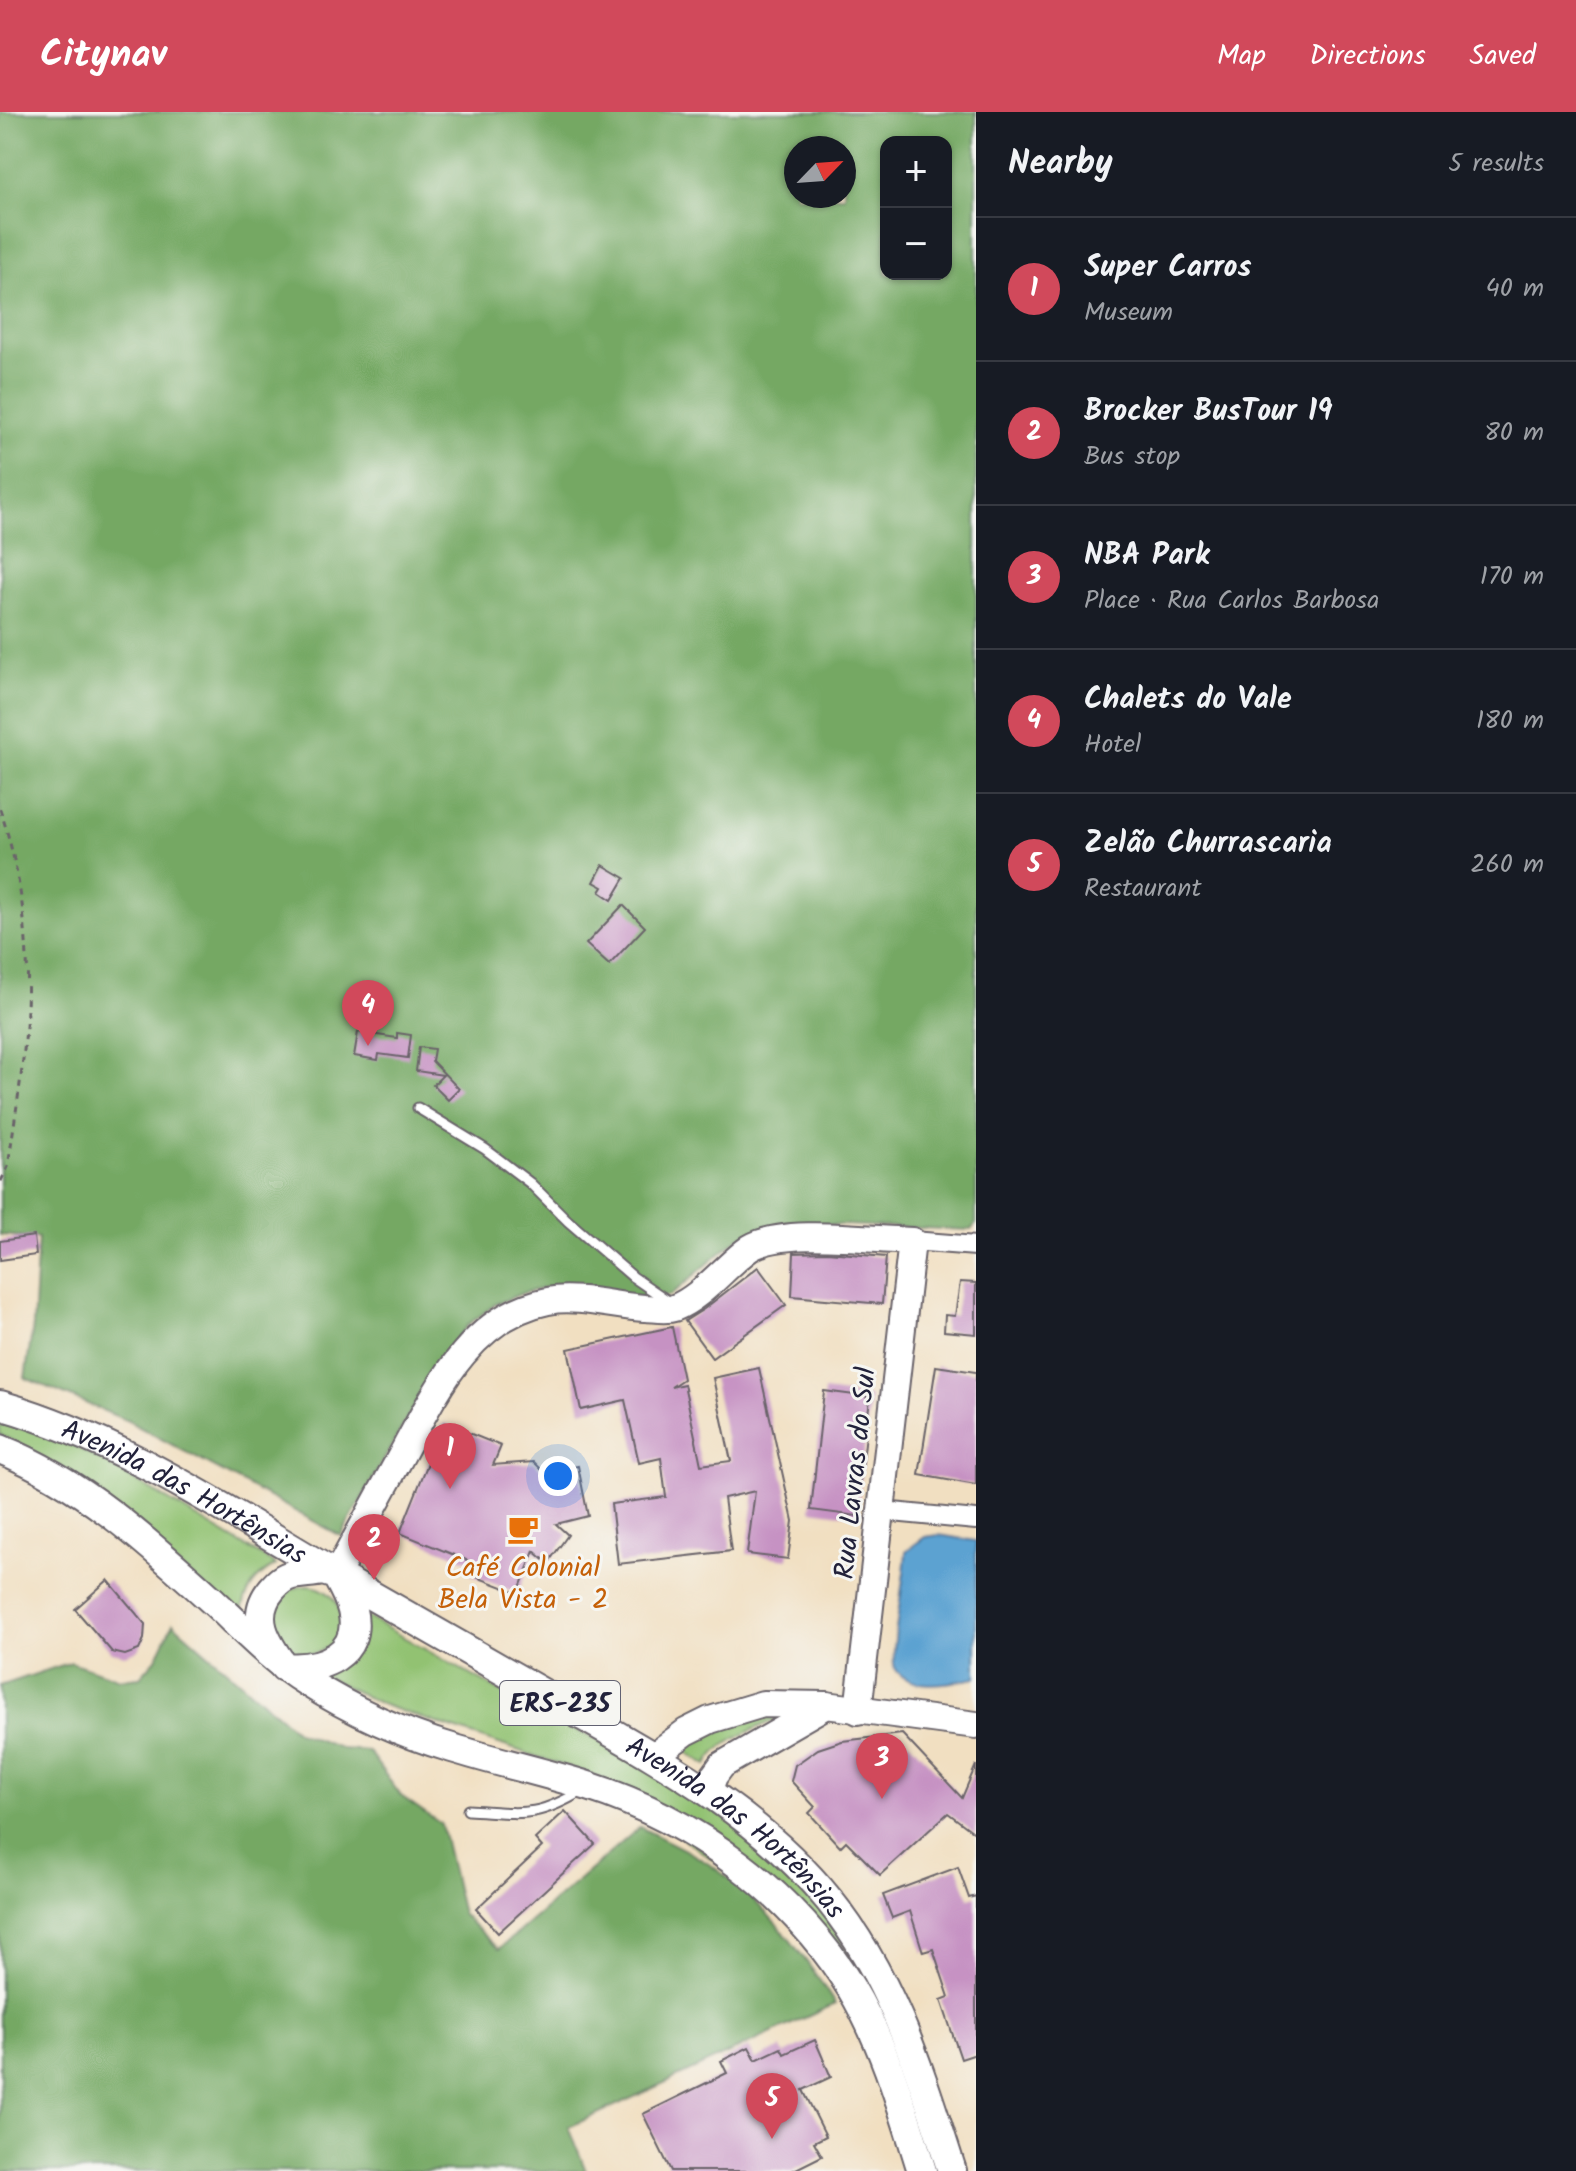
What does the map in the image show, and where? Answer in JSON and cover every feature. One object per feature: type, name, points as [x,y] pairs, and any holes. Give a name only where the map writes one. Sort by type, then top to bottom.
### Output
[{"type":"main road","name":"Avenida das Hortênsias","points":[[0,1405],[96,1441],[230,1512],[709,1790],[792,1858],[855,1934],[899,2018],[952,2171]]},
{"type":"main road","name":"Avenida das Hortênsias","points":[[0,1449],[44,1469],[83,1494],[212,1601],[284,1667],[342,1704],[448,1747],[589,1787],[632,1803],[721,1853],[765,1886],[798,1917],[851,1989],[869,2025],[922,2171]]},
{"type":"main road","points":[[323,1571],[336,1575],[351,1606],[355,1633],[347,1647],[327,1662],[312,1667],[284,1667],[261,1631],[260,1615],[264,1598],[279,1581],[290,1575],[323,1571]]},
{"type":"main road","points":[[911,2134],[930,2171]]},
{"type":"street","points":[[336,1575],[438,1387],[471,1345],[498,1321],[519,1310],[549,1300],[577,1299],[608,1305],[670,1309],[750,1249],[764,1241],[788,1236],[976,1246]]},
{"type":"street","name":"Rua Lavras do Sul","points":[[858,1711],[912,1241]]},
{"type":"street","points":[[882,1511],[976,1520]]},
{"type":"street","points":[[654,1756],[686,1732],[737,1710],[776,1704],[826,1705],[976,1725]]},
{"type":"street","points":[[709,1790],[722,1765],[826,1705]]},
{"type":"lane","points":[[418,1108],[485,1149],[530,1183],[568,1221],[633,1277],[678,1306]]},
{"type":"lane","points":[[468,1810],[529,1814],[556,1807],[589,1787]]},
{"type":"path","points":[[0,809],[11,842],[23,915],[27,1008],[8,1167],[0,1183]]},
{"type":"green space","points":[[0,112],[976,112],[976,1224],[971,1230],[791,1223],[761,1229],[737,1239],[671,1295],[654,1299],[583,1288],[550,1287],[496,1304],[469,1324],[444,1353],[341,1536],[128,1421],[25,1378],[33,1326],[38,1238],[0,1235]]},
{"type":"green space","points":[[0,1416],[61,1439],[101,1460],[276,1565],[262,1574],[252,1586],[241,1615],[18,1443],[0,1435]]},
{"type":"green space","points":[[307,1586],[320,1588],[331,1596],[339,1607],[339,1633],[331,1644],[320,1652],[307,1654],[294,1652],[283,1644],[275,1633],[273,1620],[275,1607],[283,1596],[294,1588]]},
{"type":"green space","points":[[360,1613],[543,1715],[634,1756],[750,1835],[817,1903],[878,1997],[937,2160],[839,1950],[597,1777],[383,1705],[320,1674]]},
{"type":"green space","points":[[173,1623],[297,1732],[343,1749],[368,1751],[401,1796],[441,1824],[462,1914],[499,1949],[640,1827],[701,1859],[759,1905],[792,1943],[835,2004],[569,2127],[586,2171],[0,2171],[0,1686],[71,1662],[120,1679],[140,1677],[156,1659]]},
{"type":"green space","points":[[773,1709],[781,1717],[729,1742],[712,1756],[707,1765],[680,1748],[693,1738]]},
{"type":"water","points":[[939,1535],[976,1541],[976,1678],[932,1684],[911,1681],[902,1676],[895,1668],[894,1660],[906,1551],[925,1537]]},
{"type":"building","points":[[603,865],[625,878],[612,900],[600,892],[603,887],[594,882]]},
{"type":"building","points":[[623,905],[645,927],[609,965],[586,944]]},
{"type":"building","points":[[358,1032],[397,1038],[397,1033],[411,1035],[408,1058],[379,1054],[378,1060],[354,1056]]},
{"type":"building","points":[[419,1047],[434,1049],[432,1061],[459,1089],[448,1100],[433,1085],[443,1075],[416,1071]]},
{"type":"building","points":[[34,1236],[36,1255],[0,1260],[0,1241]]},
{"type":"building","points":[[827,1252],[886,1257],[882,1304],[792,1296],[794,1253]]},
{"type":"building","points":[[758,1267],[786,1305],[712,1358],[685,1321]]},
{"type":"building","points":[[960,1282],[976,1283],[976,1334],[944,1331],[945,1315],[955,1316]]},
{"type":"building","points":[[672,1327],[683,1379],[671,1387],[684,1384],[701,1465],[731,1461],[713,1378],[759,1368],[793,1521],[788,1559],[747,1554],[755,1491],[724,1498],[731,1551],[618,1564],[611,1504],[666,1497],[661,1458],[639,1463],[625,1400],[581,1410],[568,1349]]},
{"type":"building","points":[[936,1366],[976,1372],[976,1485],[919,1475]]},
{"type":"building","points":[[824,1391],[870,1397],[857,1516],[811,1510]]},
{"type":"building","points":[[444,1423],[501,1446],[493,1465],[534,1462],[545,1473],[578,1466],[588,1516],[556,1524],[568,1535],[548,1563],[534,1551],[518,1593],[471,1575],[474,1563],[400,1533]]},
{"type":"building","points":[[108,1580],[145,1624],[139,1650],[125,1655],[112,1652],[75,1609]]},
{"type":"building","points":[[902,1734],[962,1798],[976,1765],[976,1834],[948,1813],[880,1875],[846,1841],[840,1847],[809,1813],[815,1807],[791,1781],[795,1765],[818,1749],[842,1741]]},
{"type":"building","points":[[565,1811],[595,1844],[498,1933],[476,1909],[542,1847],[535,1839]]},
{"type":"building","points":[[958,1867],[969,1898],[976,1896],[976,2054],[961,2059],[941,2000],[949,1997],[933,1949],[923,1952],[910,1911],[892,1918],[883,1895]]},
{"type":"building","points":[[815,2040],[831,2077],[803,2090],[826,2136],[814,2142],[822,2156],[792,2171],[671,2171],[643,2114],[727,2073],[721,2061],[749,2047],[756,2060],[781,2048],[784,2054]]},
{"type":"place","name":"Chalets do Vale","points":[[368,1046]]},
{"type":"place","name":"Super Carros","points":[[450,1489]]},
{"type":"place","name":"Café Colonial Bela Vista - 2","points":[[523,1529]]},
{"type":"place","name":"Brocker BusTour 19","points":[[374,1580]]},
{"type":"place","name":"NBA Park","points":[[882,1799]]},
{"type":"place","name":"Zelão Churrascaria","points":[[772,2139]]}]
